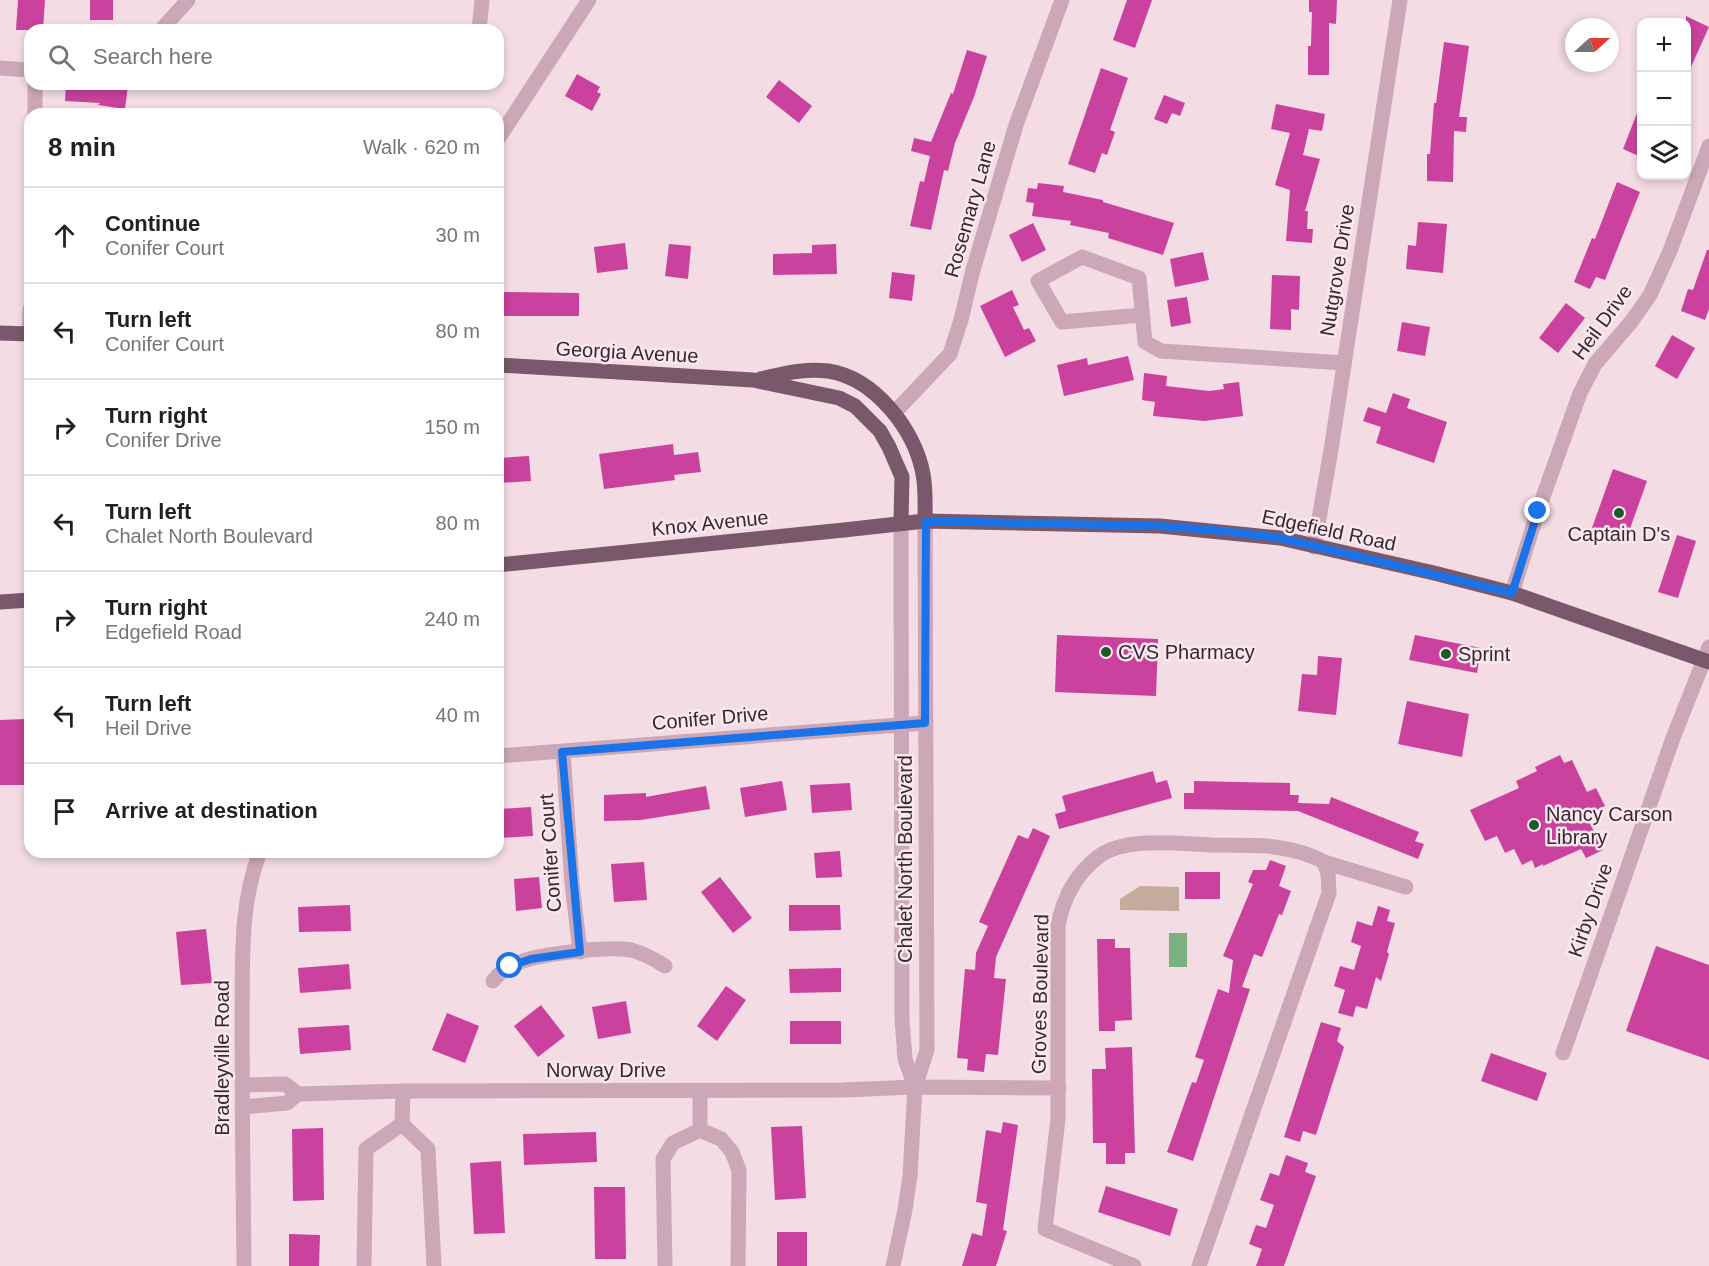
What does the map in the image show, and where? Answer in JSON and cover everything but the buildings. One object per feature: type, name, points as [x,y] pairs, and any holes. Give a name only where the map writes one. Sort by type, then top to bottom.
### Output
[{"type":"main road","points":[[0,333],[24,334]]},
{"type":"main road","name":"Georgia Avenue","points":[[504,365],[753,380],[839,398],[855,406],[880,432],[897,463],[902,477],[901,522]]},
{"type":"main road","name":"Georgia Avenue","points":[[753,380],[798,370],[829,371],[861,383],[894,413],[903,425],[919,460],[923,476],[926,521]]},
{"type":"main road","name":"Edgefield Road","points":[[926,521],[1160,526],[1280,538],[1512,593],[1707,656]]},
{"type":"main road","name":"Knox Avenue","points":[[504,564],[926,521]]},
{"type":"main road","points":[[0,602],[24,600]]},
{"type":"street","points":[[166,24],[188,0]]},
{"type":"street","points":[[480,24],[482,0]]},
{"type":"street","points":[[504,130],[589,0]]},
{"type":"street","name":"Rosemary Lane","points":[[894,413],[950,354],[1016,125],[1062,0]]},
{"type":"street","name":"Nutgrove Drive","points":[[1314,547],[1400,0]]},
{"type":"street","points":[[0,68],[24,69]]},
{"type":"street","points":[[34,108],[35,90]]},
{"type":"street","name":"Heil Drive","points":[[1512,593],[1564,434],[1580,393],[1595,364],[1631,322],[1650,295],[1670,251],[1709,146]]},
{"type":"street","points":[[1142,315],[1062,322],[1038,281],[1082,257],[1139,278],[1145,342],[1161,351],[1344,363]]},
{"type":"street","name":"Chalet North Boulevard","points":[[893,1266],[910,1176],[915,1087],[927,1050],[926,521]]},
{"type":"street","name":"Chalet North Boulevard","points":[[901,522],[902,1019],[905,1059],[915,1087]]},
{"type":"street","name":"Kirby Drive","points":[[1563,1053],[1673,738],[1707,656]]},
{"type":"street","name":"Conifer Drive","points":[[504,756],[925,723]]},
{"type":"street","name":"Conifer Court","points":[[562,752],[580,952]]},
{"type":"street","name":"Groves Boulevard","points":[[1134,1266],[1045,1229],[1058,1119],[1058,927],[1062,906],[1070,888],[1100,855],[1119,847],[1142,843],[1268,846],[1313,856],[1324,862],[1406,887]]},
{"type":"street","name":"Bradleyville Road","points":[[244,1266],[243,924],[258,858]]},
{"type":"street","points":[[1199,1266],[1329,893],[1328,874],[1324,862]]},
{"type":"street","points":[[493,981],[510,966],[521,961],[580,952],[630,950],[643,954],[664,966]]},
{"type":"street","name":"Norway Drive","points":[[242,1085],[285,1084],[298,1094]]},
{"type":"street","name":"Groves Boulevard","points":[[915,1087],[1059,1088]]},
{"type":"street","name":"Norway Drive","points":[[242,1107],[286,1103],[298,1094],[403,1091],[843,1090],[915,1087]]},
{"type":"street","points":[[403,1091],[402,1124],[428,1149],[434,1266]]},
{"type":"street","points":[[700,1091],[700,1130]]},
{"type":"street","points":[[364,1266],[366,1149],[402,1124]]},
{"type":"street","points":[[665,1266],[663,1159],[673,1143],[700,1130],[721,1138],[732,1152],[739,1170],[738,1266]]},
{"type":"shaded area","points":[[1140,886],[1179,887],[1179,911],[1120,910],[1120,899]]},
{"type":"shaded area","points":[[1169,933],[1187,933],[1187,967],[1169,967]]},
{"type":"place","name":"Captain D's","points":[[1619,513]]},
{"type":"place","name":"CVS Pharmacy","points":[[1106,652]]},
{"type":"place","name":"Sprint","points":[[1446,654]]},
{"type":"place","name":"Nancy Carson Library","points":[[1534,825]]},
{"type":"route","points":[[510,966],[521,961],[580,952],[562,752],[925,723],[926,521],[1160,526],[1280,538],[1512,593],[1538,511]]}]
